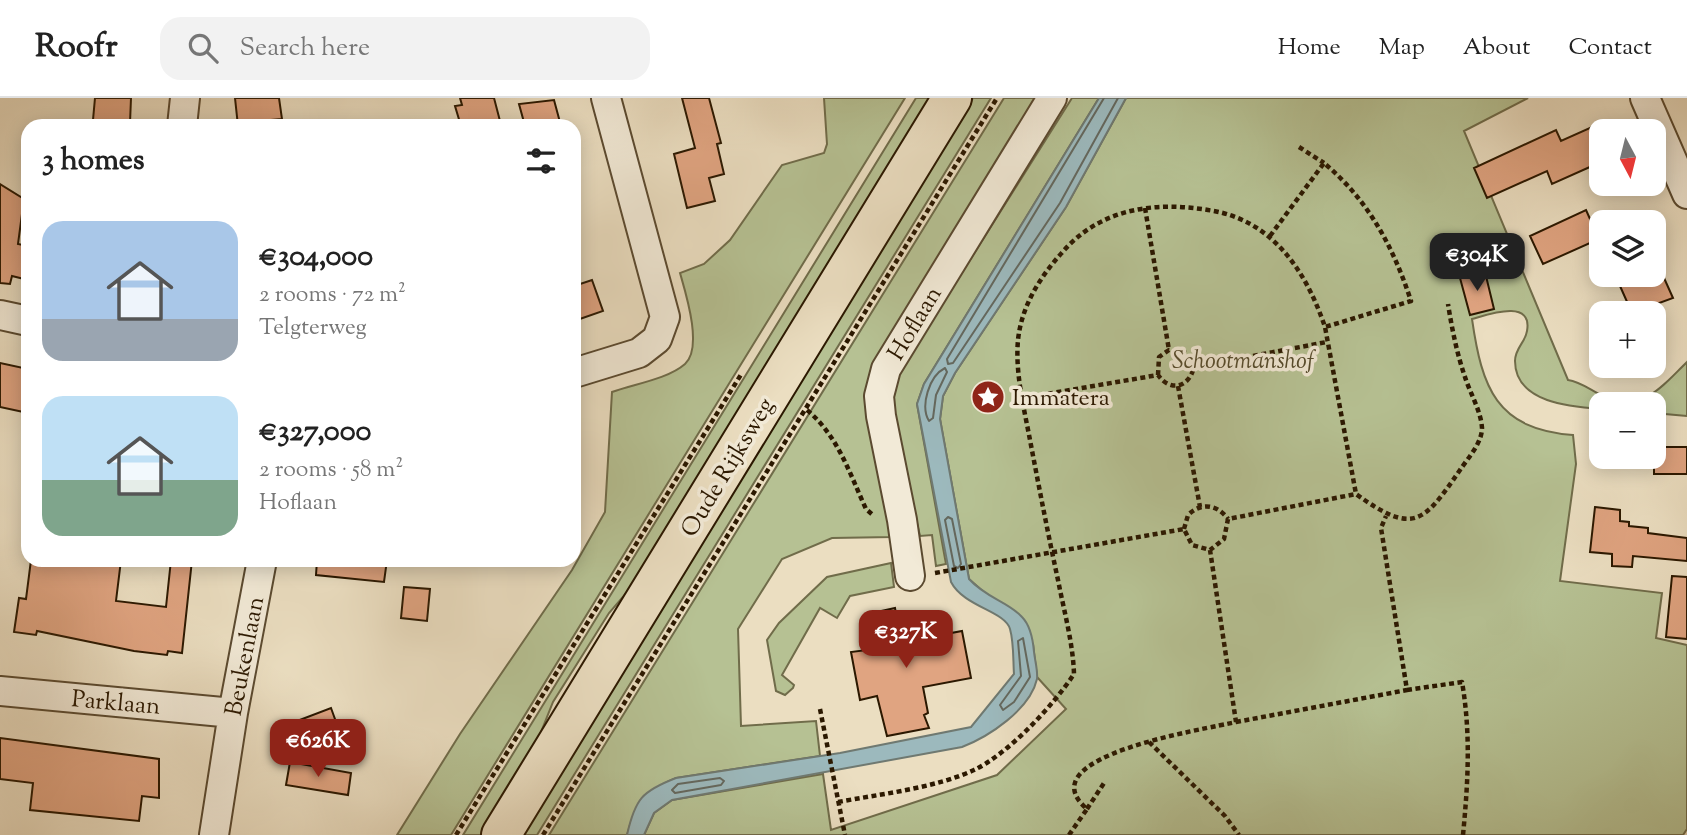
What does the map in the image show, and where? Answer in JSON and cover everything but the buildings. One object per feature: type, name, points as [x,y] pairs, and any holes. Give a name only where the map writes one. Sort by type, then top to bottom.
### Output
[{"type":"main road","name":"Oude Rijksweg","points":[[501,835],[952,98]]},
{"type":"street","points":[[182,119],[185,98]]},
{"type":"street","points":[[581,371],[639,353],[657,339],[665,317],[606,98]]},
{"type":"street","name":"Hoflaan","points":[[919,575],[902,520],[881,416],[879,396],[886,369],[1052,98]]},
{"type":"street","points":[[1645,98],[1687,194]]},
{"type":"street","points":[[0,315],[21,320]]},
{"type":"street","name":"Beukenlaan","points":[[214,835],[233,713],[261,567]]},
{"type":"street","name":"Parklaan","points":[[0,691],[233,713]]},
{"type":"path","points":[[543,835],[997,98]]},
{"type":"path","points":[[1299,147],[1345,180],[1378,223],[1402,274],[1411,301],[1325,327]]},
{"type":"path","points":[[1270,236],[1324,163]]},
{"type":"path","points":[[838,802],[906,790],[975,770],[1014,741],[1064,690],[1074,674],[1073,657],[1023,398],[1018,342],[1030,299],[1042,275],[1076,239],[1120,212],[1166,205],[1213,210],[1253,225],[1270,236],[1303,276],[1325,327],[1356,494],[1386,516],[1412,518],[1437,503],[1474,450],[1482,431],[1481,418],[1460,361],[1448,304]]},
{"type":"path","points":[[1145,208],[1169,350]]},
{"type":"path","points":[[1194,367],[1327,342]]},
{"type":"path","points":[[1169,350],[1187,353],[1194,367],[1190,378],[1178,386],[1168,386],[1157,375],[1160,357],[1169,350]]},
{"type":"path","points":[[456,835],[743,372]]},
{"type":"path","points":[[1023,398],[1157,375]]},
{"type":"path","points":[[1178,386],[1200,507]]},
{"type":"path","points":[[807,410],[823,423],[838,443],[866,509],[884,520],[902,520]]},
{"type":"path","points":[[1228,519],[1356,494]]},
{"type":"path","points":[[1210,550],[1192,545],[1184,529],[1188,515],[1200,507],[1214,507],[1228,519]]},
{"type":"path","points":[[1386,516],[1381,528],[1407,690]]},
{"type":"path","points":[[1210,550],[1224,539],[1228,519]]},
{"type":"path","points":[[919,575],[1184,529]]},
{"type":"path","points":[[1210,550],[1236,722]]},
{"type":"path","points":[[1087,809],[1074,793],[1074,783],[1080,770],[1149,741],[1236,722],[1462,682],[1467,713],[1469,775],[1463,835]]},
{"type":"path","points":[[820,709],[845,835]]},
{"type":"path","points":[[1149,741],[1225,816],[1238,835]]},
{"type":"path","points":[[1069,835],[1104,783]]},
{"type":"green space","points":[[824,98],[905,98],[451,835],[397,835],[460,734],[574,567],[581,567],[581,554],[605,512],[612,392],[670,374],[685,364],[690,356],[693,346],[692,320],[680,273],[704,264],[730,240],[782,165],[824,153],[827,144]]},
{"type":"green space","points":[[916,98],[937,98],[647,569],[609,613],[553,702],[531,757],[483,835],[463,835]]},
{"type":"green space","points":[[973,98],[991,98],[537,835],[517,835]]},
{"type":"green space","points":[[1004,98],[1042,98],[878,367],[892,537],[832,538],[782,559],[738,629],[741,726],[816,721],[820,756],[676,778],[659,787],[645,800],[634,816],[627,835],[549,835]]},
{"type":"green space","points":[[1072,98],[1099,98],[924,384],[917,404],[946,564],[936,566],[932,535],[920,536],[892,415],[891,385]]},
{"type":"green space","name":"Schootmanshof","points":[[1126,98],[1528,98],[1464,131],[1568,380],[1596,392],[1589,392],[1589,408],[1547,400],[1524,386],[1515,361],[1527,331],[1527,321],[1523,315],[1507,311],[1472,319],[1476,344],[1488,384],[1497,401],[1510,414],[1526,424],[1547,431],[1573,435],[1576,464],[1560,581],[1662,593],[1656,638],[1687,645],[1687,829],[1683,835],[644,835],[654,813],[672,800],[823,774],[831,830],[997,775],[1066,709],[1037,677],[1033,644],[994,601],[969,579],[940,419],[943,396],[955,373],[1066,207]]},
{"type":"green space","name":"Schootmanshof","points":[[1687,362],[1687,416],[1666,414],[1666,392],[1655,392]]},
{"type":"green space","points":[[891,563],[894,587],[850,596],[837,618],[820,608],[782,675],[794,685],[793,688],[785,695],[776,691],[767,640],[779,623],[827,577]]},
{"type":"water","points":[[1099,98],[1126,98],[1066,207],[955,373],[943,396],[940,419],[969,579],[1017,612],[1031,633],[1037,679],[1026,701],[1007,721],[984,737],[962,747],[672,800],[654,813],[644,835],[627,835],[633,813],[642,798],[655,787],[676,778],[840,753],[971,727],[1014,674],[1012,640],[1007,623],[965,597],[951,582],[917,404],[924,384]]},
{"type":"place","name":"Immatera","points":[[988,397]]}]
